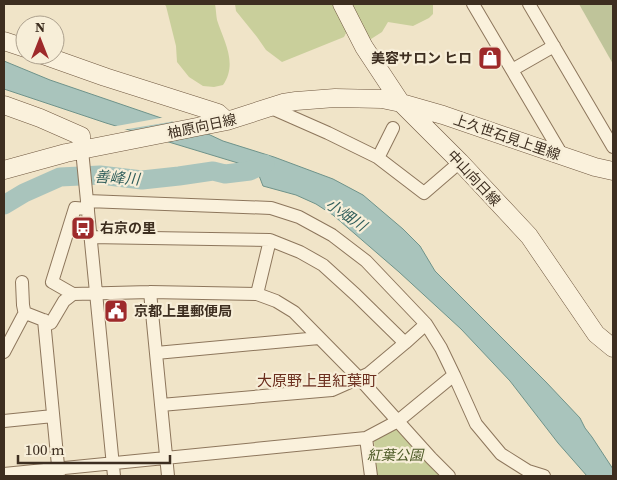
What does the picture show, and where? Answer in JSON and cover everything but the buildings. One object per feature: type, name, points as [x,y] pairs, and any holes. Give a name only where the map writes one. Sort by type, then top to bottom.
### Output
[{"type":"main road","name":"中山向日線","points":[[342,4],[364,47],[401,103],[460,162],[529,236],[596,334],[613,348]]},
{"type":"main road","points":[[65,63],[218,113],[227,121]]},
{"type":"main road","name":"柚原向日線","points":[[4,170],[56,155],[227,121],[296,101],[335,98],[382,99],[401,103]]},
{"type":"main road","name":"上久世石見上里線","points":[[401,103],[444,115],[595,167],[613,171]]},
{"type":"main road","points":[[4,105],[81,136],[82,150]]},
{"type":"street","points":[[473,4],[562,155]]},
{"type":"street","points":[[529,4],[613,147]]},
{"type":"street","points":[[512,70],[554,46]]},
{"type":"street","points":[[270,107],[328,132],[377,157],[424,193],[460,162]]},
{"type":"street","points":[[377,157],[393,128]]},
{"type":"street","points":[[82,150],[114,476]]},
{"type":"street","points":[[449,476],[359,378],[294,312],[276,302],[257,294],[150,292],[73,294],[52,282],[75,208],[87,205],[271,208],[299,217],[332,236],[366,261],[426,324],[441,348],[476,424],[501,454],[528,471],[544,476]]},
{"type":"street","points":[[90,237],[270,240],[300,252],[322,265],[356,295],[405,344]]},
{"type":"street","points":[[257,294],[270,240]]},
{"type":"street","points":[[22,282],[25,315]]},
{"type":"street","points":[[150,292],[168,476]]},
{"type":"street","points":[[4,352],[23,316],[28,314],[51,323],[64,301],[73,294]]},
{"type":"street","points":[[44,320],[58,472]]},
{"type":"street","points":[[161,406],[332,390],[368,374],[426,324]]},
{"type":"street","points":[[156,354],[319,338]]},
{"type":"street","points":[[4,474],[58,472],[166,457],[366,438],[398,421],[454,375]]},
{"type":"street","points":[[4,421],[53,416]]},
{"type":"street","points":[[366,438],[371,476]]},
{"type":"green space","points":[[164,4],[215,4],[217,20],[230,61],[227,77],[223,85],[214,87],[203,86],[189,77],[177,62],[176,46]]},
{"type":"green space","points":[[235,4],[336,4],[347,31],[344,37],[282,62],[266,50],[236,11]]},
{"type":"green space","points":[[351,4],[433,4],[433,14],[413,26],[388,22],[382,32],[371,39],[367,36]]},
{"type":"green space","points":[[579,4],[613,4],[613,64]]},
{"type":"green space","name":"紅葉公園","points":[[396,429],[443,476],[376,476],[374,439]]},
{"type":"water","name":"小畑川","points":[[4,61],[50,80],[333,179],[363,195],[420,246],[435,271],[580,418],[613,469],[613,476],[587,476],[558,443],[510,381],[461,329],[333,215],[316,204],[296,195],[263,186],[258,173],[238,163],[106,123],[4,89]]},
{"type":"pier","points":[[166,117],[176,121],[122,130],[111,127]]},
{"type":"waterway","name":"善峰川","points":[[4,205],[24,193],[60,177],[100,175],[142,180],[213,171],[225,174],[250,171],[265,164]]},
{"type":"place","name":"美容サロン ヒロ","points":[[490,58]]},
{"type":"place","name":"右京の里","points":[[83,228]]},
{"type":"place","name":"京都上里郵便局","points":[[116,311]]},
{"type":"district","name":"大原野上里紅葉町","points":[[317,381]]}]
